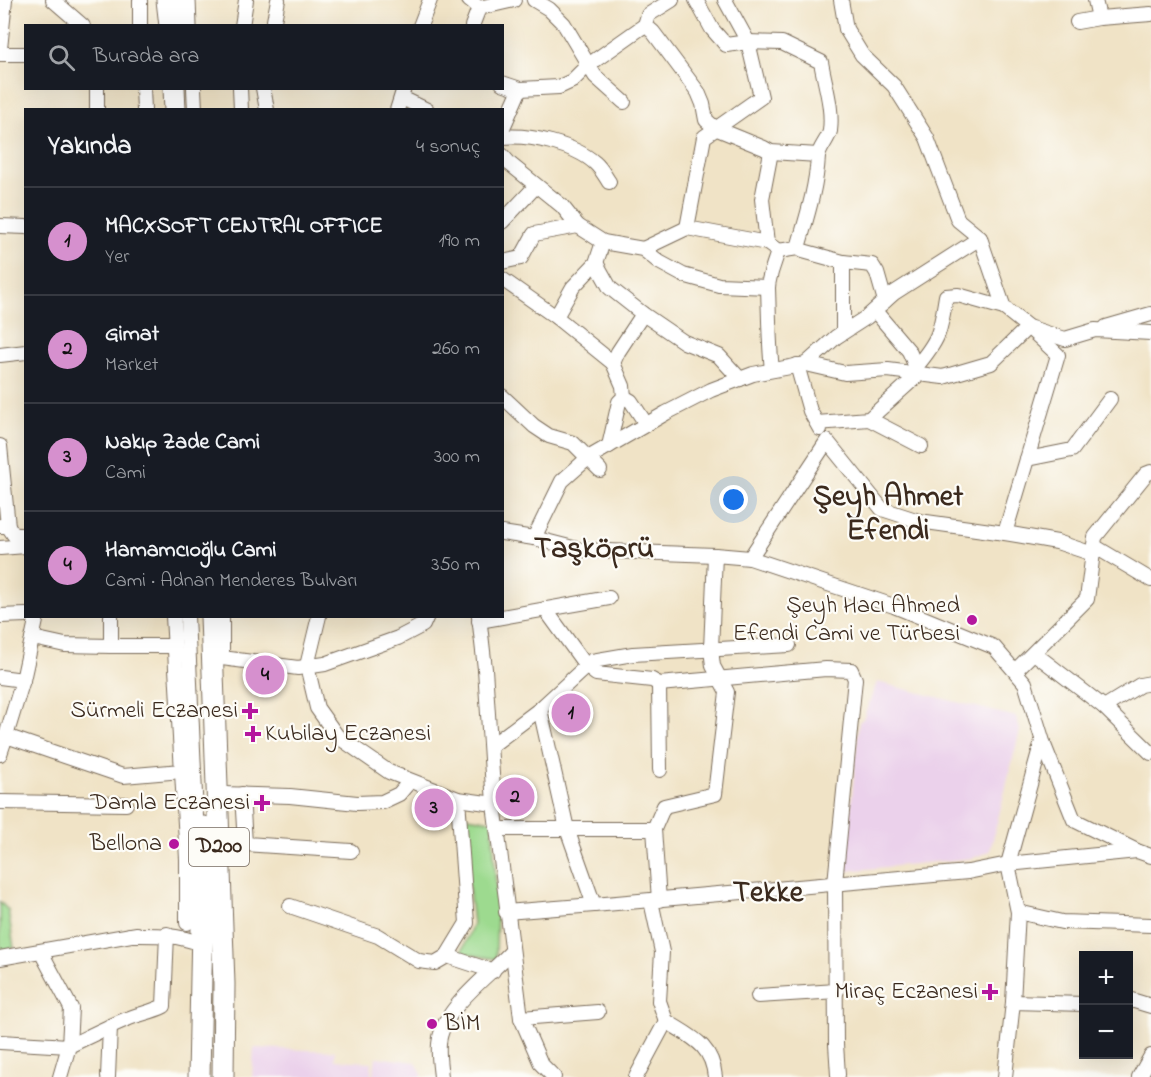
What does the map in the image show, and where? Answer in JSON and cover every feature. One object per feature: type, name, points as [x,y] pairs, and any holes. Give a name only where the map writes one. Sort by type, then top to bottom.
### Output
[{"type":"highway","points":[[167,0],[170,24]]},
{"type":"highway","points":[[186,24],[187,0]]},
{"type":"highway","points":[[174,90],[175,108]]},
{"type":"highway","points":[[188,90],[189,108]]},
{"type":"highway","name":"D200","points":[[199,618],[205,849],[197,917],[201,944],[199,1077]]},
{"type":"highway","name":"D200","points":[[211,618],[224,984],[224,1077]]},
{"type":"street","points":[[0,49],[5,0]]},
{"type":"street","points":[[52,0],[81,24]]},
{"type":"street","points":[[140,0],[140,24]]},
{"type":"street","points":[[161,0],[162,24]]},
{"type":"street","points":[[187,0],[190,24]]},
{"type":"street","points":[[242,24],[246,0]]},
{"type":"street","points":[[273,24],[278,0]]},
{"type":"street","points":[[421,24],[430,0]]},
{"type":"street","points":[[472,24],[474,4],[514,0]]},
{"type":"street","points":[[534,0],[549,9],[564,24],[587,66],[624,102]]},
{"type":"street","points":[[504,84],[520,89],[560,87],[572,81],[587,66],[645,25],[648,15],[672,0]]},
{"type":"street","points":[[696,0],[712,29],[726,45],[748,42],[782,43],[820,62],[831,108],[830,134],[818,155],[819,163],[814,194],[798,248]]},
{"type":"street","points":[[687,228],[704,137],[761,97],[748,42],[725,0]]},
{"type":"street","points":[[841,0],[846,29],[862,55],[894,86],[927,138],[958,220],[980,238],[1004,308]]},
{"type":"street","points":[[1095,0],[1099,18]]},
{"type":"street","points":[[1077,22],[1099,18],[1151,15]]},
{"type":"street","points":[[645,25],[653,32],[698,92],[706,120],[715,128],[771,152],[818,155]]},
{"type":"street","points":[[0,54],[24,54]]},
{"type":"street","points":[[504,125],[520,89]]},
{"type":"street","points":[[97,90],[97,108]]},
{"type":"street","points":[[143,90],[144,108]]},
{"type":"street","points":[[165,90],[166,108]]},
{"type":"street","points":[[194,90],[195,108]]},
{"type":"street","points":[[240,90],[241,108]]},
{"type":"street","points":[[263,90],[267,108]]},
{"type":"street","points":[[401,99],[422,108]]},
{"type":"street","points":[[504,137],[546,141],[573,149],[596,164],[609,182]]},
{"type":"street","points":[[771,152],[762,199],[772,247],[768,287],[772,370]]},
{"type":"street","points":[[504,157],[562,206],[578,225],[603,242],[608,241],[643,249],[659,262],[683,275],[719,285],[768,287]]},
{"type":"street","points":[[504,220],[536,186]]},
{"type":"street","points":[[504,262],[521,258],[534,234],[578,225]]},
{"type":"street","points":[[0,226],[24,227]]},
{"type":"street","points":[[643,249],[687,228],[772,247],[798,248],[843,262],[872,265],[878,273],[880,306],[909,351],[917,370]]},
{"type":"street","points":[[801,365],[894,293],[980,238]]},
{"type":"street","points":[[556,317],[573,287],[596,263],[603,242]]},
{"type":"street","points":[[843,262],[843,332]]},
{"type":"street","points":[[596,263],[610,288],[684,342],[719,356],[740,379]]},
{"type":"street","points":[[504,280],[556,317],[613,363],[623,386],[624,397]]},
{"type":"street","points":[[869,419],[917,370],[934,344],[941,331],[946,296],[958,295],[1004,308],[1058,355]]},
{"type":"street","points":[[613,363],[643,314]]},
{"type":"street","points":[[1028,327],[1065,339],[1151,314]]},
{"type":"street","points":[[534,538],[562,481],[588,458],[711,390],[753,374],[801,365],[845,373],[917,370],[943,377],[991,363],[1028,327]]},
{"type":"street","points":[[1095,330],[1151,333]]},
{"type":"street","points":[[1005,534],[1058,355],[1065,339]]},
{"type":"street","points":[[0,355],[24,352]]},
{"type":"street","points":[[801,365],[810,411],[827,441],[882,509],[918,521],[1057,542],[1094,550],[1151,580]]},
{"type":"street","points":[[624,397],[631,401],[646,424]]},
{"type":"street","points":[[609,446],[619,402],[624,397]]},
{"type":"street","points":[[504,398],[534,426],[549,436],[573,444],[600,470]]},
{"type":"street","points":[[1027,459],[1072,450],[1110,399]]},
{"type":"street","points":[[817,423],[869,419],[921,446]]},
{"type":"street","points":[[750,558],[827,441]]},
{"type":"street","points":[[0,446],[12,537]]},
{"type":"street","points":[[1015,672],[1088,599],[1095,537],[1146,474],[1151,472]]},
{"type":"street","points":[[504,533],[581,550],[750,558],[894,606],[994,647],[1025,683],[1042,741],[1074,820],[1146,851]]},
{"type":"street","points":[[715,555],[711,649],[713,666],[727,692],[715,794],[664,806],[654,829],[655,901],[662,952],[659,1001],[666,1021],[702,1044],[714,1063],[715,1077]]},
{"type":"street","points":[[504,615],[609,598]]},
{"type":"street","points":[[545,609],[587,667],[596,674],[652,680],[659,684],[826,669],[851,670],[855,679],[835,883],[838,1075]]},
{"type":"street","points":[[0,616],[24,615]]},
{"type":"street","points":[[0,754],[23,680],[37,618]]},
{"type":"street","points":[[111,618],[111,646]]},
{"type":"street","points":[[173,618],[187,859],[197,917]]},
{"type":"street","points":[[187,618],[197,917]]},
{"type":"street","points":[[222,618],[224,984]]},
{"type":"street","points":[[319,618],[307,666],[317,708],[337,736],[389,772],[458,799],[494,804]]},
{"type":"street","points":[[222,658],[298,669],[325,664],[398,638],[423,625],[426,618]]},
{"type":"street","points":[[479,619],[485,669],[494,804],[521,1018],[539,1070],[554,1077]]},
{"type":"street","points":[[33,638],[65,645],[175,646]]},
{"type":"street","points":[[491,746],[540,709],[592,661],[633,654],[789,645]]},
{"type":"street","points":[[1034,652],[1104,707],[1151,753]]},
{"type":"street","points":[[0,677],[23,680]]},
{"type":"street","points":[[1104,707],[1140,685],[1151,683]]},
{"type":"street","points":[[659,684],[660,770]]},
{"type":"street","points":[[540,709],[567,829],[594,905]]},
{"type":"street","points":[[6,736],[123,776],[182,771]]},
{"type":"street","points":[[1005,1077],[1018,912],[1008,864],[1042,741]]},
{"type":"street","points":[[223,794],[290,796],[357,804],[382,802],[399,794],[410,781]]},
{"type":"street","points":[[242,794],[245,844],[351,851]]},
{"type":"street","points":[[290,906],[378,936],[419,962],[435,963],[447,956],[467,923],[458,799]]},
{"type":"street","points":[[0,802],[126,804]]},
{"type":"street","points":[[498,829],[654,829]]},
{"type":"street","points":[[507,912],[655,901],[968,872],[1008,864],[1146,851]]},
{"type":"street","points":[[1018,912],[1062,922],[1151,925]]},
{"type":"street","points":[[0,958],[130,935],[197,917]]},
{"type":"street","points":[[130,935],[167,934],[182,936],[201,944]]},
{"type":"street","points":[[0,1042],[69,1046],[131,1017],[151,1013],[164,1006],[167,934]]},
{"type":"street","points":[[41,952],[71,1008],[69,1046],[60,1077]]},
{"type":"street","points":[[441,1077],[439,1042],[447,1020],[462,1001],[511,952]]},
{"type":"street","points":[[447,956],[493,971]]},
{"type":"street","points":[[758,996],[837,991]]},
{"type":"street","points":[[1133,1001],[1151,1006]]},
{"type":"street","points":[[1012,1002],[1079,1004]]},
{"type":"street","points":[[521,1018],[598,1012]]},
{"type":"street","points":[[636,1077],[666,1021]]},
{"type":"street","points":[[108,1077],[110,1026]]},
{"type":"street","points":[[1139,1077],[1151,1056]]},
{"type":"street","points":[[436,1077],[440,1057]]},
{"type":"shaded area","points":[[877,682],[1016,717],[1020,730],[990,851],[973,858],[847,871],[859,722],[863,719]]},
{"type":"shaded area","points":[[254,1048],[335,1051],[335,1060],[372,1062],[371,1077],[252,1077]]},
{"type":"shaded area","points":[[376,1057],[416,1062],[423,1077],[373,1077]]},
{"type":"green space","points":[[461,816],[492,821],[497,904],[496,959],[461,953],[473,924]]},
{"type":"green space","points":[[0,902],[8,910],[14,948],[0,950]]},
{"type":"place","name":"Şeyh Hacı Ahmed Efendi Cami ve Türbesi","points":[[972,620]]},
{"type":"place","name":"Hamamcıoğlu Cami","points":[[265,675]]},
{"type":"place","name":"Sürmeli Eczanesi","points":[[250,711]]},
{"type":"place","name":"MACXSOFT CENTRAL OFFICE","points":[[571,713]]},
{"type":"place","name":"Kubilay Eczanesi","points":[[253,734]]},
{"type":"place","name":"Gimat","points":[[515,797]]},
{"type":"place","name":"Damla Eczanesi","points":[[262,803]]},
{"type":"place","name":"Nakıp Zade Cami","points":[[434,808]]},
{"type":"place","name":"Bellona","points":[[174,844]]},
{"type":"place","name":"Miraç Eczanesi","points":[[990,992]]},
{"type":"place","name":"BİM","points":[[432,1024]]},
{"type":"district","name":"Şeyh Ahmet Efendi","points":[[888,515]]},
{"type":"district","name":"Taşköprü","points":[[594,550]]},
{"type":"district","name":"Tekke","points":[[768,894]]}]
